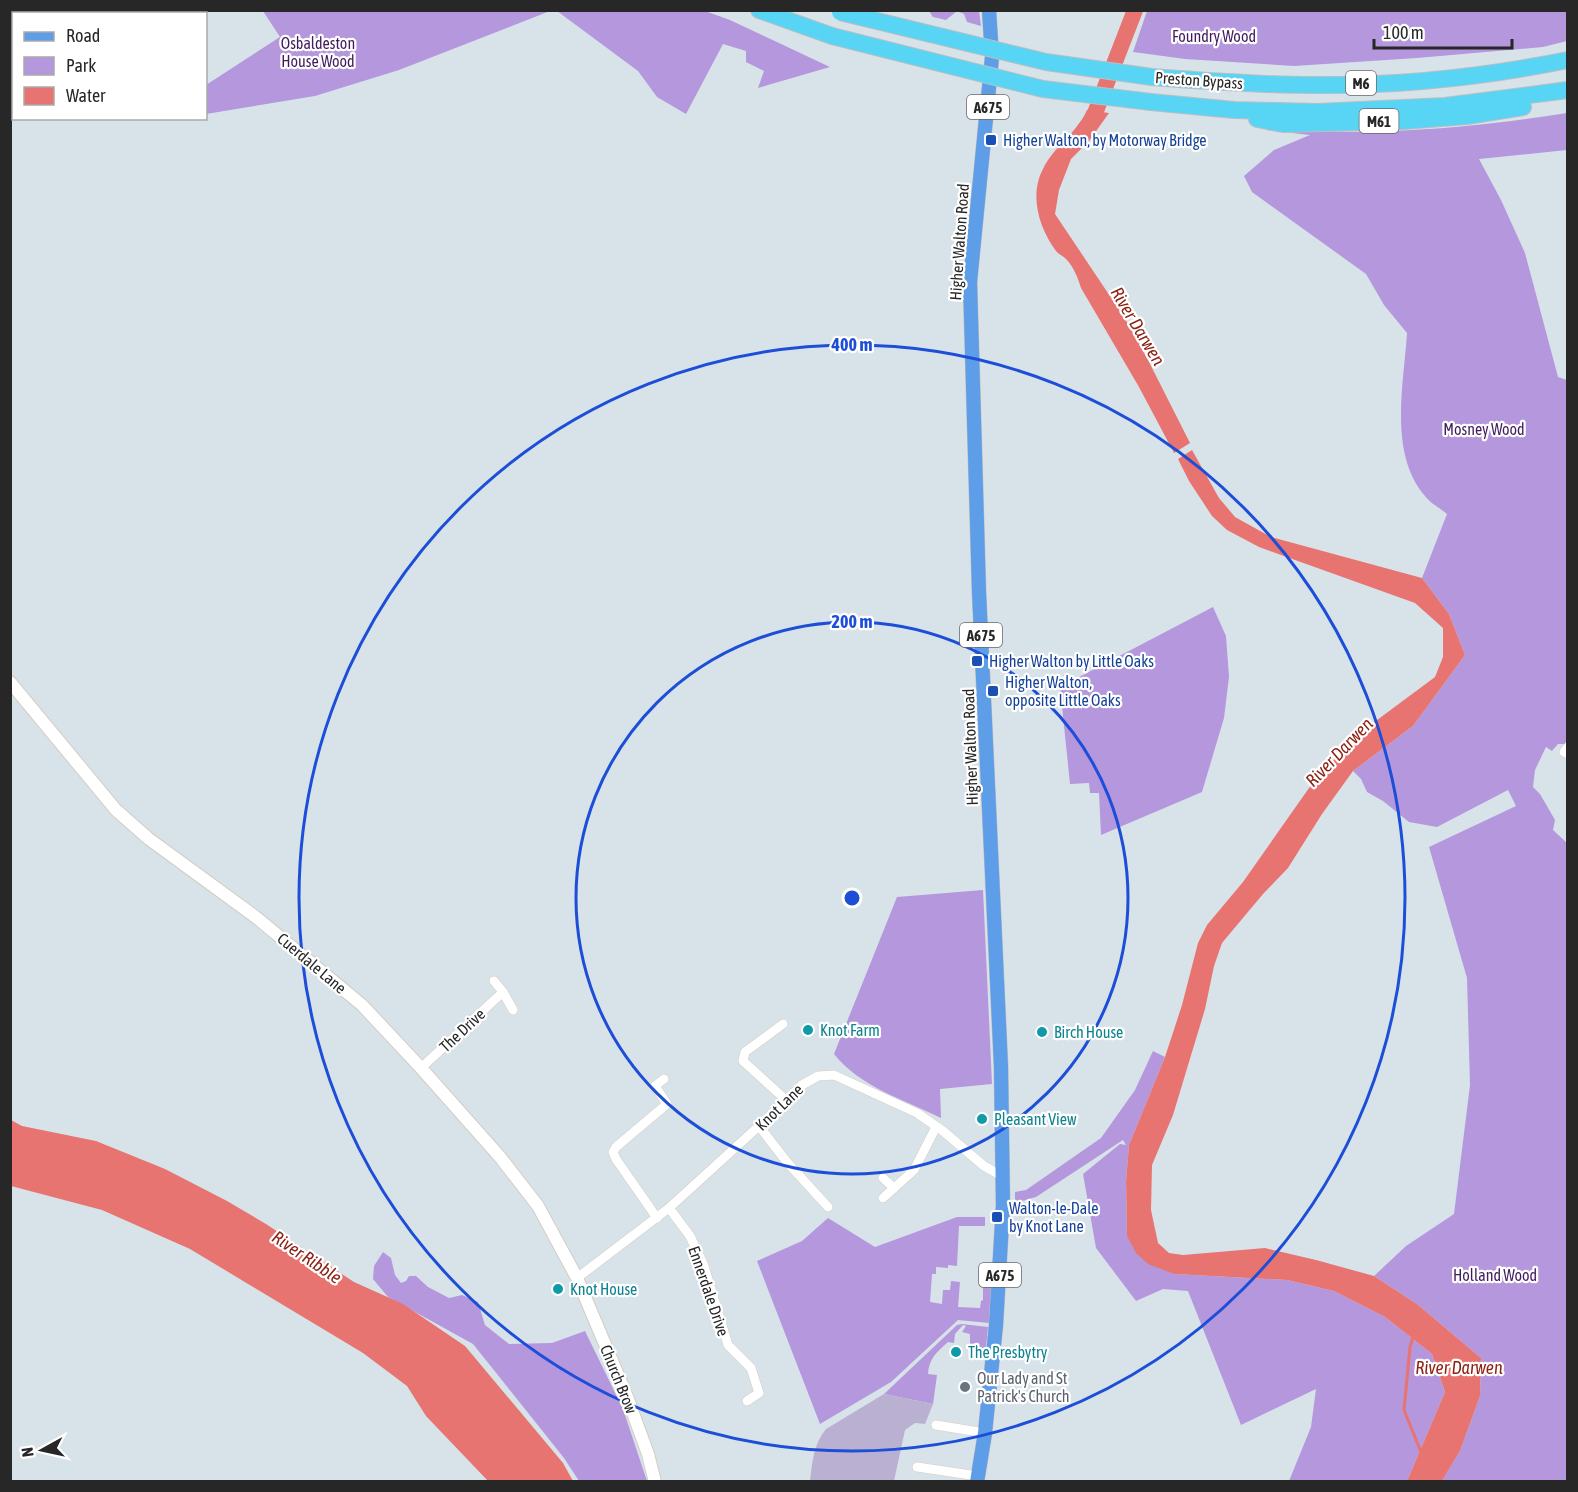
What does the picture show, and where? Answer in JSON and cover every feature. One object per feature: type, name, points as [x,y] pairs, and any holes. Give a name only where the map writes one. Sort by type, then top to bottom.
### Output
[{"type":"highway","name":"Preston Bypass","points":[[759,10],[832,36],[1043,89],[1191,106]]},
{"type":"highway","name":"Preston Bypass","points":[[839,11],[1046,62],[1152,77],[1239,84],[1315,86],[1427,80],[1515,71],[1568,60]]},
{"type":"highway","name":"M6","points":[[1191,106],[1234,110],[1317,112],[1445,106],[1568,90]]},
{"type":"highway","name":"M61","points":[[1191,106],[1283,124],[1404,121],[1467,116],[1568,100]]},
{"type":"main road","name":"Higher Walton Road","points":[[978,1479],[985,1433],[1003,1234],[1001,1067],[979,592],[970,282],[992,57],[989,10]]},
{"type":"main road","name":"Cuerdale Lane","points":[[10,682],[116,810],[149,839],[257,918],[362,1005],[500,1157],[538,1206],[577,1278]]},
{"type":"main road","name":"Church Brow","points":[[577,1278],[626,1394],[656,1482]]},
{"type":"street","points":[[494,981],[513,1010]]},
{"type":"street","name":"The Drive","points":[[421,1068],[503,992]]},
{"type":"street","points":[[783,1024],[744,1052],[743,1060],[786,1100]]},
{"type":"street","name":"Knot Lane","points":[[577,1278],[669,1208],[812,1078],[834,1076],[917,1113],[984,1166],[1002,1176]]},
{"type":"street","points":[[657,1218],[616,1160],[613,1152],[667,1104],[655,1086],[664,1079]]},
{"type":"street","points":[[759,1126],[786,1161],[828,1207]]},
{"type":"street","points":[[883,1198],[914,1170],[936,1126]]},
{"type":"street","points":[[883,1178],[894,1188]]},
{"type":"street","name":"Ennerdale Drive","points":[[669,1208],[690,1236],[704,1266],[728,1344],[751,1368],[759,1393],[747,1401]]},
{"type":"street","points":[[936,1425],[985,1433]]},
{"type":"street","points":[[917,1467],[978,1479]]},
{"type":"green space","name":"Osbaldeston House Wood","points":[[263,11],[550,11],[399,70],[315,96],[207,114],[207,84],[280,37]]},
{"type":"green space","points":[[557,11],[705,11],[730,20],[830,67],[758,88],[764,71],[746,62],[746,51],[723,44],[686,114],[657,97],[638,71]]},
{"type":"green space","points":[[929,11],[957,11],[946,20],[933,17]]},
{"type":"green space","points":[[957,11],[979,11],[981,26],[967,22],[964,14]]},
{"type":"green space","name":"Foundry Wood","points":[[1147,11],[1567,11],[1567,41],[1543,47],[1294,66],[1185,59],[1133,52]]},
{"type":"green space","points":[[1567,113],[1567,150],[1479,159],[1525,253],[1558,377],[1567,380],[1567,740],[1565,744],[1558,744],[1552,751],[1546,747],[1535,770],[1533,787],[1540,794],[1555,820],[1553,830],[1567,843],[1567,1481],[1442,1481],[1460,1451],[1480,1396],[1481,1358],[1417,1304],[1374,1276],[1406,1246],[1454,1214],[1470,1085],[1467,978],[1429,847],[1516,806],[1508,790],[1437,827],[1409,822],[1383,801],[1367,792],[1361,779],[1353,771],[1413,726],[1465,655],[1449,614],[1422,578],[1447,514],[1425,496],[1413,479],[1406,460],[1401,418],[1407,333],[1384,305],[1366,274],[1252,192],[1244,176],[1274,150],[1310,135],[1266,130],[1374,132],[1412,130],[1479,125]]},
{"type":"green space","points":[[1213,607],[1226,636],[1229,677],[1224,718],[1202,792],[1101,835],[1099,793],[1090,793],[1089,783],[1070,784],[1060,687]]},
{"type":"green space","points":[[983,890],[992,1084],[940,1089],[941,1118],[870,1084],[834,1054],[897,897]]},
{"type":"green space","points":[[1153,1051],[1165,1057],[1129,1145],[1126,1181],[1127,1236],[1174,1274],[1287,1280],[1334,1291],[1385,1317],[1432,1354],[1445,1392],[1407,1481],[1289,1481],[1311,1427],[1316,1389],[1241,1425],[1188,1291],[1163,1289],[1136,1301],[1096,1248],[1083,1174],[1120,1144],[1126,1145],[1123,1140],[1036,1197],[1015,1203],[1015,1192],[1026,1190],[1101,1138],[1135,1090]]},
{"type":"green space","points":[[957,1217],[985,1217],[985,1226],[959,1226],[957,1266],[936,1267],[936,1274],[932,1274],[930,1302],[942,1304],[943,1290],[950,1290],[951,1281],[960,1282],[958,1307],[980,1308],[983,1300],[983,1277],[986,1273],[981,1268],[993,1268],[989,1323],[958,1320],[891,1382],[820,1424],[757,1261],[802,1241],[828,1218],[875,1247]]},
{"type":"green space","points":[[383,1252],[391,1258],[395,1275],[401,1283],[409,1276],[416,1276],[428,1287],[449,1298],[462,1295],[478,1302],[485,1325],[509,1344],[552,1343],[585,1331],[623,1409],[647,1481],[579,1481],[564,1458],[473,1344],[388,1297],[373,1279],[374,1266]]},
{"type":"green space","points":[[962,1324],[988,1327],[985,1357],[970,1356],[970,1334],[962,1332],[966,1326],[963,1325],[955,1334],[954,1343],[948,1342],[937,1352],[930,1364],[928,1374],[937,1375],[933,1404],[884,1394],[957,1325]]},
{"type":"shaded area","points":[[884,1394],[933,1404],[925,1424],[915,1423],[905,1430],[894,1481],[810,1481],[816,1447],[826,1429]]},
{"type":"water","name":"River Darwen","points":[[1087,110],[1109,113],[1089,141],[1071,159],[1059,190],[1055,214],[1124,317],[1190,443],[1174,453],[1139,387],[1081,288],[1074,270],[1050,242],[1038,211],[1037,190],[1043,169]]},
{"type":"water","name":"River Darwen","points":[[1192,450],[1219,498],[1235,517],[1271,537],[1422,578],[1449,614],[1465,655],[1413,726],[1353,771],[1322,814],[1288,868],[1222,943],[1173,1115],[1152,1165],[1151,1210],[1158,1243],[1169,1253],[1183,1255],[1265,1248],[1316,1260],[1374,1276],[1417,1304],[1481,1358],[1480,1396],[1460,1451],[1442,1481],[1407,1481],[1445,1392],[1432,1354],[1385,1317],[1334,1291],[1287,1280],[1174,1274],[1148,1264],[1136,1253],[1127,1236],[1126,1181],[1129,1145],[1165,1057],[1182,1005],[1198,943],[1207,925],[1243,882],[1309,788],[1365,729],[1435,677],[1443,657],[1443,628],[1415,603],[1259,547],[1227,530],[1212,516],[1189,481],[1178,459]]},
{"type":"water","name":"River Ribble","points":[[11,1120],[22,1126],[96,1141],[165,1169],[266,1224],[354,1282],[403,1304],[465,1346],[563,1463],[573,1481],[488,1481],[426,1416],[407,1386],[363,1353],[190,1249],[102,1210],[11,1186]]},
{"type":"waterway","name":"River Darwen","points":[[1084,130],[1092,121],[1135,10]]},
{"type":"waterway","points":[[1413,1337],[1404,1410],[1421,1452]]},
{"type":"place","name":"Higher Walton, by Motorway Bridge","points":[[991,140]]},
{"type":"place","name":"Higher Walton by Little Oaks","points":[[977,661]]},
{"type":"place","name":"Higher Walton, opposite Little Oaks","points":[[993,691]]},
{"type":"place","name":"Knot Farm","points":[[808,1030]]},
{"type":"place","name":"Birch House","points":[[1042,1032]]},
{"type":"place","name":"Pleasant View","points":[[982,1119]]},
{"type":"place","name":"Walton-le-Dale by Knot Lane","points":[[997,1217]]},
{"type":"place","name":"Knot House","points":[[558,1289]]},
{"type":"place","name":"The Presbytry","points":[[956,1352]]},
{"type":"place","name":"Our Lady and St Patrick's Church","points":[[965,1387]]},
{"type":"park label","name":"Mosney Wood","points":[[1484,429]]},
{"type":"park label","name":"Holland Wood","points":[[1495,1275]]}]
